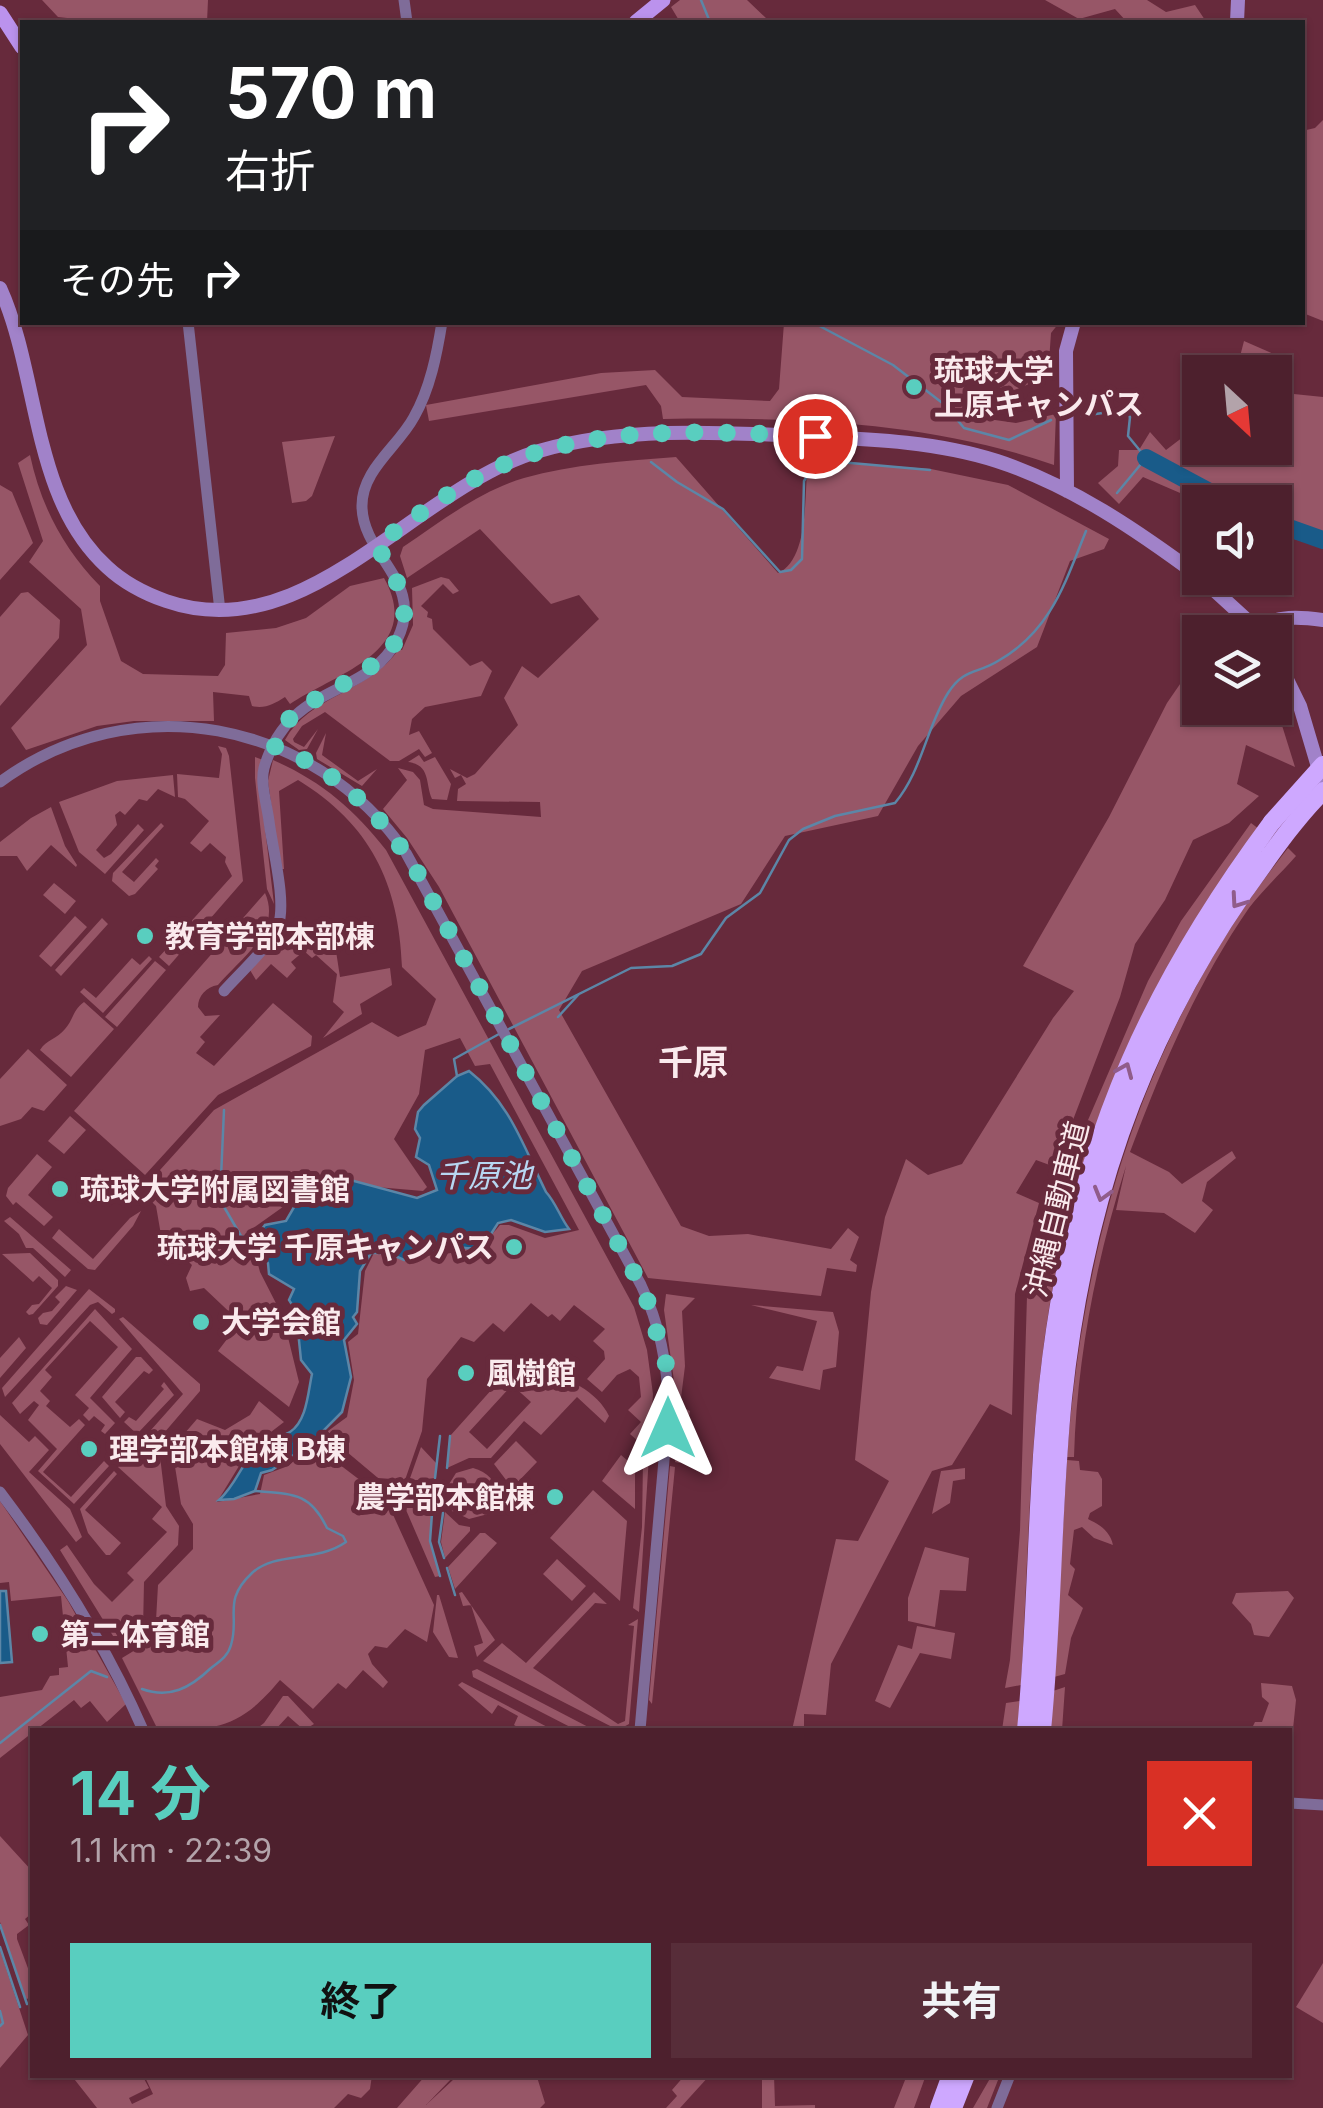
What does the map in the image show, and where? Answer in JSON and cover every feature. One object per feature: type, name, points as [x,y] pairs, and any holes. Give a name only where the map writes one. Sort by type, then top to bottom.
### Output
[{"type":"highway","name":"沖縄自動車道","points":[[1026,1728],[1047,1402],[1065,1270],[1100,1136],[1140,1034],[1208,913],[1272,822],[1323,764]]},
{"type":"highway","name":"沖縄自動車道","points":[[1042,1728],[1063,1398],[1082,1272],[1098,1206],[1134,1090],[1158,1036],[1224,921],[1323,791]]},
{"type":"highway","points":[[939,2108],[950,2078]]},
{"type":"highway","points":[[953,2108],[965,2078]]},
{"type":"main road","points":[[638,20],[663,0]]},
{"type":"main road","points":[[0,13],[20,44]]},
{"type":"main road","points":[[0,288],[18,336],[50,467],[80,534],[107,567],[138,588],[184,607],[220,611],[260,607],[304,592],[416,515],[494,469],[542,450],[608,438],[742,433],[958,450],[1001,462],[1067,491],[1182,565]]},
{"type":"main road","points":[[1067,491],[1066,351],[1073,325]]},
{"type":"main road","points":[[1220,595],[1242,615]]},
{"type":"main road","points":[[1292,618],[1323,620]]},
{"type":"main road","points":[[1292,690],[1323,783]]},
{"type":"street","points":[[188,325],[220,611]]},
{"type":"street","points":[[224,991],[278,924],[280,901],[263,778],[274,746],[294,714],[378,664],[398,638],[404,616],[401,590],[363,518],[366,482],[398,442],[424,396],[441,325]]},
{"type":"street","points":[[0,782],[66,746],[121,731],[172,727],[207,730],[274,746],[336,779],[391,832],[427,888],[653,1312],[663,1351],[668,1414],[640,1728]]},
{"type":"street","points":[[0,1492],[86,1621],[120,1678],[143,1728]]},
{"type":"street","points":[[1292,1803],[1323,1805]]},
{"type":"street","points":[[996,2108],[1009,2078]]},
{"type":"shaded area","points":[[42,0],[208,0],[207,20],[58,17]]},
{"type":"shaded area","points":[[680,0],[747,0],[770,20],[679,20],[671,7]]},
{"type":"shaded area","points":[[1045,0],[1147,0],[1166,12],[1195,5],[1205,20],[1125,20],[1115,9],[1079,19]]},
{"type":"shaded area","points":[[1323,120],[1323,321],[1305,314],[1305,130]]},
{"type":"shaded area","name":"琉球大学 上原キャンパス","points":[[784,325],[1057,325],[1051,333],[1048,376],[1015,390],[963,382],[974,417],[1016,423],[1056,414],[1054,465],[958,439],[861,425],[663,419],[661,406],[646,385],[429,421],[426,405],[601,373],[655,370],[682,397],[770,401],[779,389]]},
{"type":"shaded area","points":[[1244,341],[1276,355],[1240,355]]},
{"type":"shaded area","points":[[1292,394],[1323,397],[1323,548],[1292,538],[1292,485],[1182,485],[1182,494],[1143,477],[1119,504],[1098,483],[1118,466],[1119,450],[1139,450],[1150,432],[1166,450],[1182,438],[1182,465],[1292,465]]},
{"type":"shaded area","points":[[335,436],[312,496],[292,503],[282,442]]},
{"type":"shaded area","points":[[30,455],[40,492],[55,525],[100,586],[100,601],[121,661],[143,674],[218,676],[225,665],[226,633],[276,628],[306,618],[350,586],[384,578],[394,603],[393,624],[370,657],[290,704],[285,697],[257,707],[252,706],[249,696],[213,692],[214,721],[134,721],[97,726],[26,750],[11,728],[87,645],[81,609],[29,562],[43,541],[18,463]]},
{"type":"shaded area","points":[[676,457],[778,573],[796,554],[800,540],[808,460],[931,469],[1008,485],[1109,539],[1104,549],[1070,561],[1037,647],[961,696],[918,746],[878,816],[785,836],[741,904],[582,971],[559,1010],[681,1226],[709,1236],[748,1234],[831,1249],[848,1228],[859,1237],[850,1260],[857,1265],[856,1272],[827,1268],[821,1296],[648,1278],[439,887],[383,809],[407,780],[398,768],[413,772],[420,780],[424,805],[433,809],[541,817],[540,802],[457,801],[458,789],[466,784],[461,775],[455,778],[450,769],[467,778],[475,774],[518,725],[504,698],[522,666],[538,678],[599,619],[579,595],[551,604],[480,529],[407,578],[400,556],[403,547],[476,499],[524,478],[580,466]]},
{"type":"shaded area","points":[[0,485],[12,492],[33,543],[0,580]]},
{"type":"shaded area","points":[[441,577],[449,579],[459,591],[453,594],[443,584],[421,606],[432,619],[433,629],[470,666],[482,661],[492,671],[481,696],[425,707],[412,719],[409,735],[419,731],[432,753],[425,757],[419,749],[399,761],[390,761],[325,712],[302,726],[293,739],[304,747],[318,729],[307,749],[299,750],[285,740],[308,713],[372,675],[402,650],[413,625],[412,588]]},
{"type":"shaded area","points":[[28,592],[60,620],[59,638],[0,706],[0,617],[21,593]]},
{"type":"shaded area","points":[[1182,681],[1182,725],[1282,725],[1295,767],[1246,745],[1237,784],[1259,796],[1229,823],[1193,840],[1165,900],[1135,944],[1120,997],[1055,1167],[1036,1160],[1016,1193],[1039,1203],[1015,1294],[1012,1415],[990,1404],[952,1465],[932,1471],[831,1664],[826,1715],[804,1714],[804,1728],[792,1728],[836,1539],[858,1541],[889,1481],[855,1460],[871,1292],[885,1217],[906,1159],[928,1175],[962,1164],[1074,991],[1023,966]]},
{"type":"shaded area","points":[[326,733],[322,755],[358,781],[377,769],[362,786],[317,759]]},
{"type":"shaded area","points":[[218,746],[226,748],[229,756],[243,881],[169,966],[159,957],[232,876],[226,857],[210,843],[201,852],[190,843],[209,821],[178,797],[177,774],[219,778],[222,754]]},
{"type":"shaded area","points":[[419,755],[424,762],[435,757],[451,784],[447,800],[432,799],[424,771],[408,762]]},
{"type":"shaded area","points":[[255,757],[263,760],[259,778],[274,904],[267,889]]},
{"type":"shaded area","points":[[273,760],[336,798],[386,850],[634,1307],[647,1350],[653,1394],[639,1612],[633,1608],[642,1527],[643,1459],[633,1450],[639,1442],[630,1434],[641,1422],[628,1410],[641,1397],[639,1377],[630,1369],[617,1375],[602,1392],[587,1379],[605,1359],[604,1351],[593,1341],[605,1329],[574,1305],[560,1321],[531,1303],[504,1332],[493,1323],[474,1342],[461,1337],[427,1379],[422,1431],[405,1480],[378,1478],[328,1436],[328,1431],[347,1417],[354,1380],[348,1342],[358,1334],[365,1271],[374,1253],[425,1256],[459,1251],[489,1237],[500,1225],[545,1238],[579,1230],[490,1064],[475,1066],[460,1038],[425,1050],[419,1094],[394,1139],[427,1187],[423,1191],[318,1182],[249,1231],[260,1272],[283,1317],[299,1382],[289,1407],[218,1351],[240,1322],[204,1288],[190,1291],[186,1278],[192,1265],[161,1235],[156,1206],[151,1201],[154,1180],[214,1110],[372,1022],[398,1037],[426,1025],[436,999],[402,967],[395,909],[376,858],[344,816],[298,780],[279,791],[284,869],[280,869],[268,781]]},
{"type":"shaded area","points":[[173,775],[175,797],[158,789],[147,801],[139,799],[125,815],[120,811],[115,815],[117,825],[96,850],[104,858],[138,824],[144,830],[105,874],[79,852],[59,802],[117,781]]},
{"type":"shaded area","points":[[51,807],[76,867],[51,845],[27,871],[17,856],[0,856],[0,842]]},
{"type":"shaded area","points":[[161,823],[164,826],[122,872],[134,882],[156,858],[159,861],[155,866],[158,869],[129,896],[112,881],[113,873]]},
{"type":"shaded area","points":[[1251,823],[1259,829],[1189,933],[1132,1041],[1107,1096],[1069,1213],[1040,1376],[1021,1685],[1005,1688],[1020,1530],[1027,1296],[1044,1222],[1148,981],[1181,921]]},
{"type":"shaded area","points":[[1288,848],[1296,856],[1249,908],[1197,996],[1130,1152],[1169,1172],[1182,1184],[1232,1151],[1236,1158],[1207,1182],[1202,1201],[1213,1210],[1195,1233],[1164,1213],[1116,1210],[1126,1166],[1097,1274],[1079,1383],[1074,1457],[1067,1457],[1089,1292],[1107,1212],[1131,1135],[1160,1060],[1196,987],[1238,916]]},
{"type":"shaded area","points":[[54,883],[76,901],[65,914],[43,895]]},
{"type":"shaded area","points":[[265,893],[269,907],[264,932],[218,985],[206,990],[199,999],[198,1007],[205,1016],[220,1015],[200,1037],[205,1042],[196,1053],[214,1066],[273,1003],[312,1036],[311,1046],[218,1095],[145,1175],[74,1111]]},
{"type":"shaded area","points":[[75,916],[87,927],[51,967],[39,956]]},
{"type":"shaded area","points":[[102,918],[108,924],[61,976],[55,970]]},
{"type":"shaded area","points":[[299,931],[300,942],[334,938],[340,977],[390,968],[392,985],[360,1004],[362,1014],[323,1038],[344,1012],[333,1002],[337,974],[316,955],[312,958],[304,951],[291,962],[296,968],[287,978],[271,964],[256,980],[250,970],[280,934]]},
{"type":"shaded area","points":[[149,956],[152,959],[103,1013],[80,992],[84,988],[96,998],[132,958],[140,965]]},
{"type":"shaded area","points":[[155,961],[166,970],[117,1027],[105,1017]]},
{"type":"shaded area","points":[[84,1002],[114,1029],[71,1077],[40,1050],[65,1029]]},
{"type":"shaded area","points":[[28,1049],[67,1085],[44,1111],[32,1107],[21,1119],[0,1126],[0,1079]]},
{"type":"shaded area","points":[[70,1116],[86,1130],[64,1154],[48,1141]]},
{"type":"shaded area","points":[[37,1154],[52,1167],[28,1195],[53,1217],[44,1226],[6,1196],[8,1188]]},
{"type":"shaded area","points":[[141,1211],[95,1270],[88,1269],[52,1238],[59,1229],[93,1259]]},
{"type":"shaded area","points":[[10,1217],[71,1270],[65,1277],[33,1248],[26,1248],[19,1234],[4,1221]]},
{"type":"shaded area","points":[[30,1253],[58,1280],[58,1286],[29,1315],[26,1312],[52,1288],[39,1276],[33,1282],[2,1254]]},
{"type":"shaded area","points":[[66,1286],[77,1290],[47,1325],[40,1324],[38,1318],[60,1302],[55,1297]]},
{"type":"shaded area","points":[[89,1289],[115,1312],[112,1314],[98,1302],[90,1305],[5,1397],[2,1388]]},
{"type":"shaded area","points":[[666,1294],[695,1298],[682,1311],[685,1366],[680,1406],[690,1411],[680,1463],[675,1462],[676,1395],[664,1310]]},
{"type":"shaded area","points":[[751,1305],[833,1312],[839,1332],[836,1367],[823,1370],[820,1390],[769,1378],[777,1366],[803,1371],[817,1321]]},
{"type":"shaded area","points":[[95,1309],[132,1349],[90,1398],[115,1423],[105,1434],[101,1431],[105,1425],[94,1416],[89,1421],[83,1415],[89,1408],[75,1395],[118,1347],[90,1321],[45,1370],[52,1377],[40,1391],[50,1401],[46,1406],[70,1427],[79,1419],[85,1425],[43,1472],[71,1497],[104,1461],[109,1466],[74,1504],[38,1471],[57,1449],[28,1420],[39,1405],[34,1401],[20,1414],[12,1403]]},
{"type":"shaded area","points":[[123,1317],[200,1384],[200,1391],[158,1440],[166,1506],[179,1526],[178,1545],[144,1582],[143,1630],[118,1644],[60,1550],[67,1545],[112,1602],[134,1580],[127,1573],[167,1532],[152,1519],[162,1507],[118,1467],[183,1394],[119,1319]]},
{"type":"shaded area","points":[[19,1337],[26,1348],[0,1378],[0,1358]]},
{"type":"shaded area","points":[[136,1357],[141,1357],[153,1370],[149,1374],[144,1371],[115,1402],[125,1412],[120,1418],[102,1397]]},
{"type":"shaded area","points":[[542,1371],[571,1381],[597,1400],[609,1416],[605,1423],[577,1397],[541,1435],[524,1421],[491,1458],[469,1458],[447,1468],[450,1436],[502,1378]],"holes":[[[512,1385],[531,1402],[487,1449],[469,1432]]]},
{"type":"shaded area","points":[[164,1382],[174,1395],[137,1434],[124,1422],[129,1417],[136,1421],[164,1389]]},
{"type":"shaded area","points":[[259,1401],[284,1422],[250,1448],[217,1502],[260,1494],[264,1475],[288,1466],[301,1455],[327,1455],[390,1508],[434,1605],[427,1642],[405,1629],[387,1648],[375,1646],[368,1654],[388,1682],[383,1688],[363,1670],[346,1689],[338,1683],[313,1709],[280,1680],[252,1708],[227,1723],[204,1728],[157,1728],[122,1658],[155,1638],[158,1585],[193,1549],[193,1524],[181,1504],[172,1448],[197,1419],[225,1430],[250,1415]]},
{"type":"shaded area","points":[[0,1415],[29,1442],[35,1436],[49,1450],[29,1472],[70,1509],[82,1537],[76,1542],[0,1444]]},
{"type":"shaded area","points":[[516,1441],[537,1462],[512,1488],[494,1464]]},
{"type":"shaded area","points":[[421,1447],[437,1464],[435,1478],[409,1481]]},
{"type":"shaded area","points":[[621,1455],[635,1467],[635,1509],[602,1481]]},
{"type":"shaded area","points":[[1067,1460],[1079,1461],[1080,1470],[1098,1472],[1102,1479],[1102,1506],[1090,1513],[1088,1519],[1104,1529],[1113,1545],[1094,1538],[1082,1527],[1074,1530],[1070,1564],[1075,1569],[1068,1595],[1083,1608],[1071,1638],[1065,1674],[1054,1677]]},
{"type":"shaded area","points":[[670,1466],[675,1467],[652,1704],[649,1700]]},
{"type":"shaded area","points":[[473,1468],[492,1480],[496,1500],[488,1514],[469,1519],[452,1511],[446,1489],[456,1473]]},
{"type":"shaded area","points":[[965,1468],[965,1479],[953,1481],[950,1503],[932,1514],[941,1471]]},
{"type":"shaded area","points":[[114,1471],[117,1474],[85,1510],[121,1543],[106,1555],[88,1533],[80,1509]]},
{"type":"shaded area","points":[[387,1486],[434,1486],[430,1541],[440,1576],[435,1577],[403,1503]]},
{"type":"shaded area","points":[[593,1490],[627,1521],[620,1601],[550,1538]]},
{"type":"shaded area","points":[[0,1501],[68,1601],[126,1704],[107,1722],[90,1701],[81,1708],[74,1700],[38,1728],[30,1728],[30,1734],[0,1758],[0,1697],[42,1690],[50,1676],[59,1675],[59,1668],[68,1667],[61,1596],[11,1601],[9,1582],[0,1583]]},
{"type":"shaded area","points":[[445,1512],[459,1525],[470,1527],[470,1531],[445,1558],[441,1542]]},
{"type":"shaded area","points":[[480,1533],[497,1543],[455,1589],[448,1567]]},
{"type":"shaded area","points":[[925,1547],[969,1558],[966,1591],[940,1590],[935,1627],[908,1621],[908,1598]]},
{"type":"shaded area","points":[[557,1559],[586,1586],[572,1601],[543,1574]]},
{"type":"shaded area","points":[[1288,1591],[1294,1598],[1269,1637],[1254,1635],[1251,1624],[1232,1603],[1236,1593]]},
{"type":"shaded area","points":[[594,1592],[607,1604],[595,1603],[533,1668],[618,1724],[625,1721],[634,1626],[628,1625],[638,1619],[629,1724],[622,1728],[614,1728],[483,1661],[502,1643],[526,1663]]},
{"type":"shaded area","points":[[459,1593],[471,1605],[463,1606]]},
{"type":"shaded area","points":[[437,1595],[458,1658],[449,1657],[433,1632]]},
{"type":"shaded area","points":[[471,1605],[495,1640],[477,1657],[474,1646],[483,1643]]},
{"type":"shaded area","points":[[917,1626],[955,1633],[951,1659],[920,1653],[890,1708],[875,1701],[898,1645],[912,1649]]},
{"type":"shaded area","points":[[477,1669],[590,1728],[572,1728],[473,1677],[472,1671]]},
{"type":"shaded area","points":[[462,1682],[549,1728],[519,1728],[514,1725],[518,1716],[498,1705],[492,1714],[458,1685]]},
{"type":"shaded area","points":[[1261,1683],[1292,1686],[1296,1700],[1293,1729],[1252,1728],[1255,1722],[1262,1722],[1269,1703],[1262,1697]]},
{"type":"shaded area","points":[[1065,1687],[1062,1728],[1049,1728],[1053,1691]]},
{"type":"shaded area","points":[[283,1696],[288,1696],[314,1724],[302,1728],[288,1716],[277,1728],[258,1728]]},
{"type":"shaded area","points":[[1020,1701],[1018,1728],[1002,1728],[1006,1703]]},
{"type":"shaded area","points":[[0,1836],[30,1869],[30,1915],[25,1919],[29,1925],[17,1934],[17,1939],[30,1974],[30,1998],[25,1999],[0,1922]]},
{"type":"shaded area","points":[[0,1950],[28,2035],[0,2068]]},
{"type":"shaded area","points":[[1323,1963],[1323,2023],[1296,2007]]},
{"type":"shaded area","points":[[73,2078],[144,2078],[149,2088],[129,2098],[132,2104],[153,2094],[145,2078],[372,2078],[370,2089],[361,2098],[348,2094],[334,2108],[97,2108]]},
{"type":"shaded area","points":[[423,2078],[452,2078],[426,2105],[456,2078],[537,2078],[545,2103],[540,2108],[397,2108]]},
{"type":"shaded area","points":[[682,2078],[707,2078],[680,2108],[666,2108],[677,2096],[672,2090]]},
{"type":"shaded area","points":[[762,2078],[774,2078],[775,2106],[815,2105],[815,2108],[762,2108]]},
{"type":"shaded area","points":[[906,2078],[925,2078],[914,2108],[894,2108]]},
{"type":"shaded area","points":[[990,2078],[999,2078],[987,2108],[973,2108]]},
{"type":"water","name":"千原池","points":[[469,1071],[506,1112],[569,1229],[545,1232],[511,1220],[498,1223],[489,1237],[478,1239],[474,1248],[436,1249],[404,1260],[389,1253],[371,1253],[360,1271],[357,1312],[353,1317],[357,1324],[344,1340],[351,1377],[342,1412],[323,1431],[328,1449],[301,1450],[261,1473],[255,1491],[219,1500],[261,1444],[296,1427],[306,1406],[312,1374],[301,1360],[296,1311],[289,1300],[294,1289],[269,1274],[268,1263],[241,1236],[253,1241],[265,1225],[286,1221],[297,1202],[321,1193],[327,1178],[343,1178],[417,1198],[437,1190],[429,1165],[416,1157],[420,1138],[415,1129],[418,1112],[457,1076]]},
{"type":"water","points":[[0,1591],[6,1591],[12,1662],[0,1663]]},
{"type":"waterway","points":[[701,0],[709,20]]},
{"type":"waterway","points":[[818,325],[893,365],[945,405],[964,428],[1009,440],[1051,420]]},
{"type":"waterway","points":[[1082,416],[1123,410],[1130,417],[1128,436],[1146,458],[1117,493]]},
{"type":"waterway","points":[[1146,458],[1196,485]]},
{"type":"waterway","points":[[651,462],[723,509],[780,572],[791,570],[802,559],[804,481],[817,460],[930,470]]},
{"type":"waterway","points":[[1292,529],[1323,540]]},
{"type":"waterway","points":[[507,1030],[631,968],[672,966],[701,954],[726,918],[760,893],[789,840],[803,829],[835,816],[895,803],[912,777],[948,693],[965,675],[1016,649],[1044,620],[1086,531]]},
{"type":"waterway","points":[[558,1017],[579,994]]},
{"type":"waterway","points":[[457,1076],[454,1059],[499,1034]]},
{"type":"waterway","points":[[224,1110],[220,1200],[241,1236]]},
{"type":"waterway","points":[[435,1478],[440,1436]]},
{"type":"waterway","points":[[447,1468],[450,1436]]},
{"type":"waterway","points":[[434,1486],[430,1541],[440,1576]]},
{"type":"waterway","points":[[142,1689],[162,1693],[179,1690],[223,1658],[233,1635],[237,1592],[252,1573],[273,1562],[322,1553],[346,1542],[343,1536],[327,1528],[307,1501],[255,1491]]},
{"type":"waterway","points":[[443,1513],[439,1542],[444,1558]]},
{"type":"waterway","points":[[447,1568],[455,1595]]},
{"type":"waterway","points":[[0,1743],[91,1671],[107,1677]]},
{"type":"waterway","points":[[0,1925],[27,2004]]},
{"type":"waterway","points":[[0,1947],[20,2007]]},
{"type":"waterway","points":[[0,2011],[0,2026]]},
{"type":"place","name":"琉球大学 上原キャンパス","points":[[914,387]]},
{"type":"place","name":"教育学部本部棟","points":[[145,936]]},
{"type":"place","name":"琉球大学附属図書館","points":[[60,1189]]},
{"type":"place","name":"琉球大学 千原キャンパス","points":[[514,1247]]},
{"type":"place","name":"大学会館","points":[[201,1322]]},
{"type":"place","name":"風樹館","points":[[466,1373]]},
{"type":"place","name":"理学部本館棟 B棟","points":[[89,1449]]},
{"type":"place","name":"農学部本館棟","points":[[555,1497]]},
{"type":"place","name":"第二体育館","points":[[40,1634]]},
{"type":"district","name":"千原","points":[[693,1062]]},
{"type":"route","points":[[668,1428],[666,1364],[645,1293],[416,870],[399,842],[350,790],[314,765],[274,746],[294,714],[378,664],[390,652],[402,628],[404,604],[396,577],[376,545],[468,482],[527,455],[608,438],[742,433],[815,436]]}]
